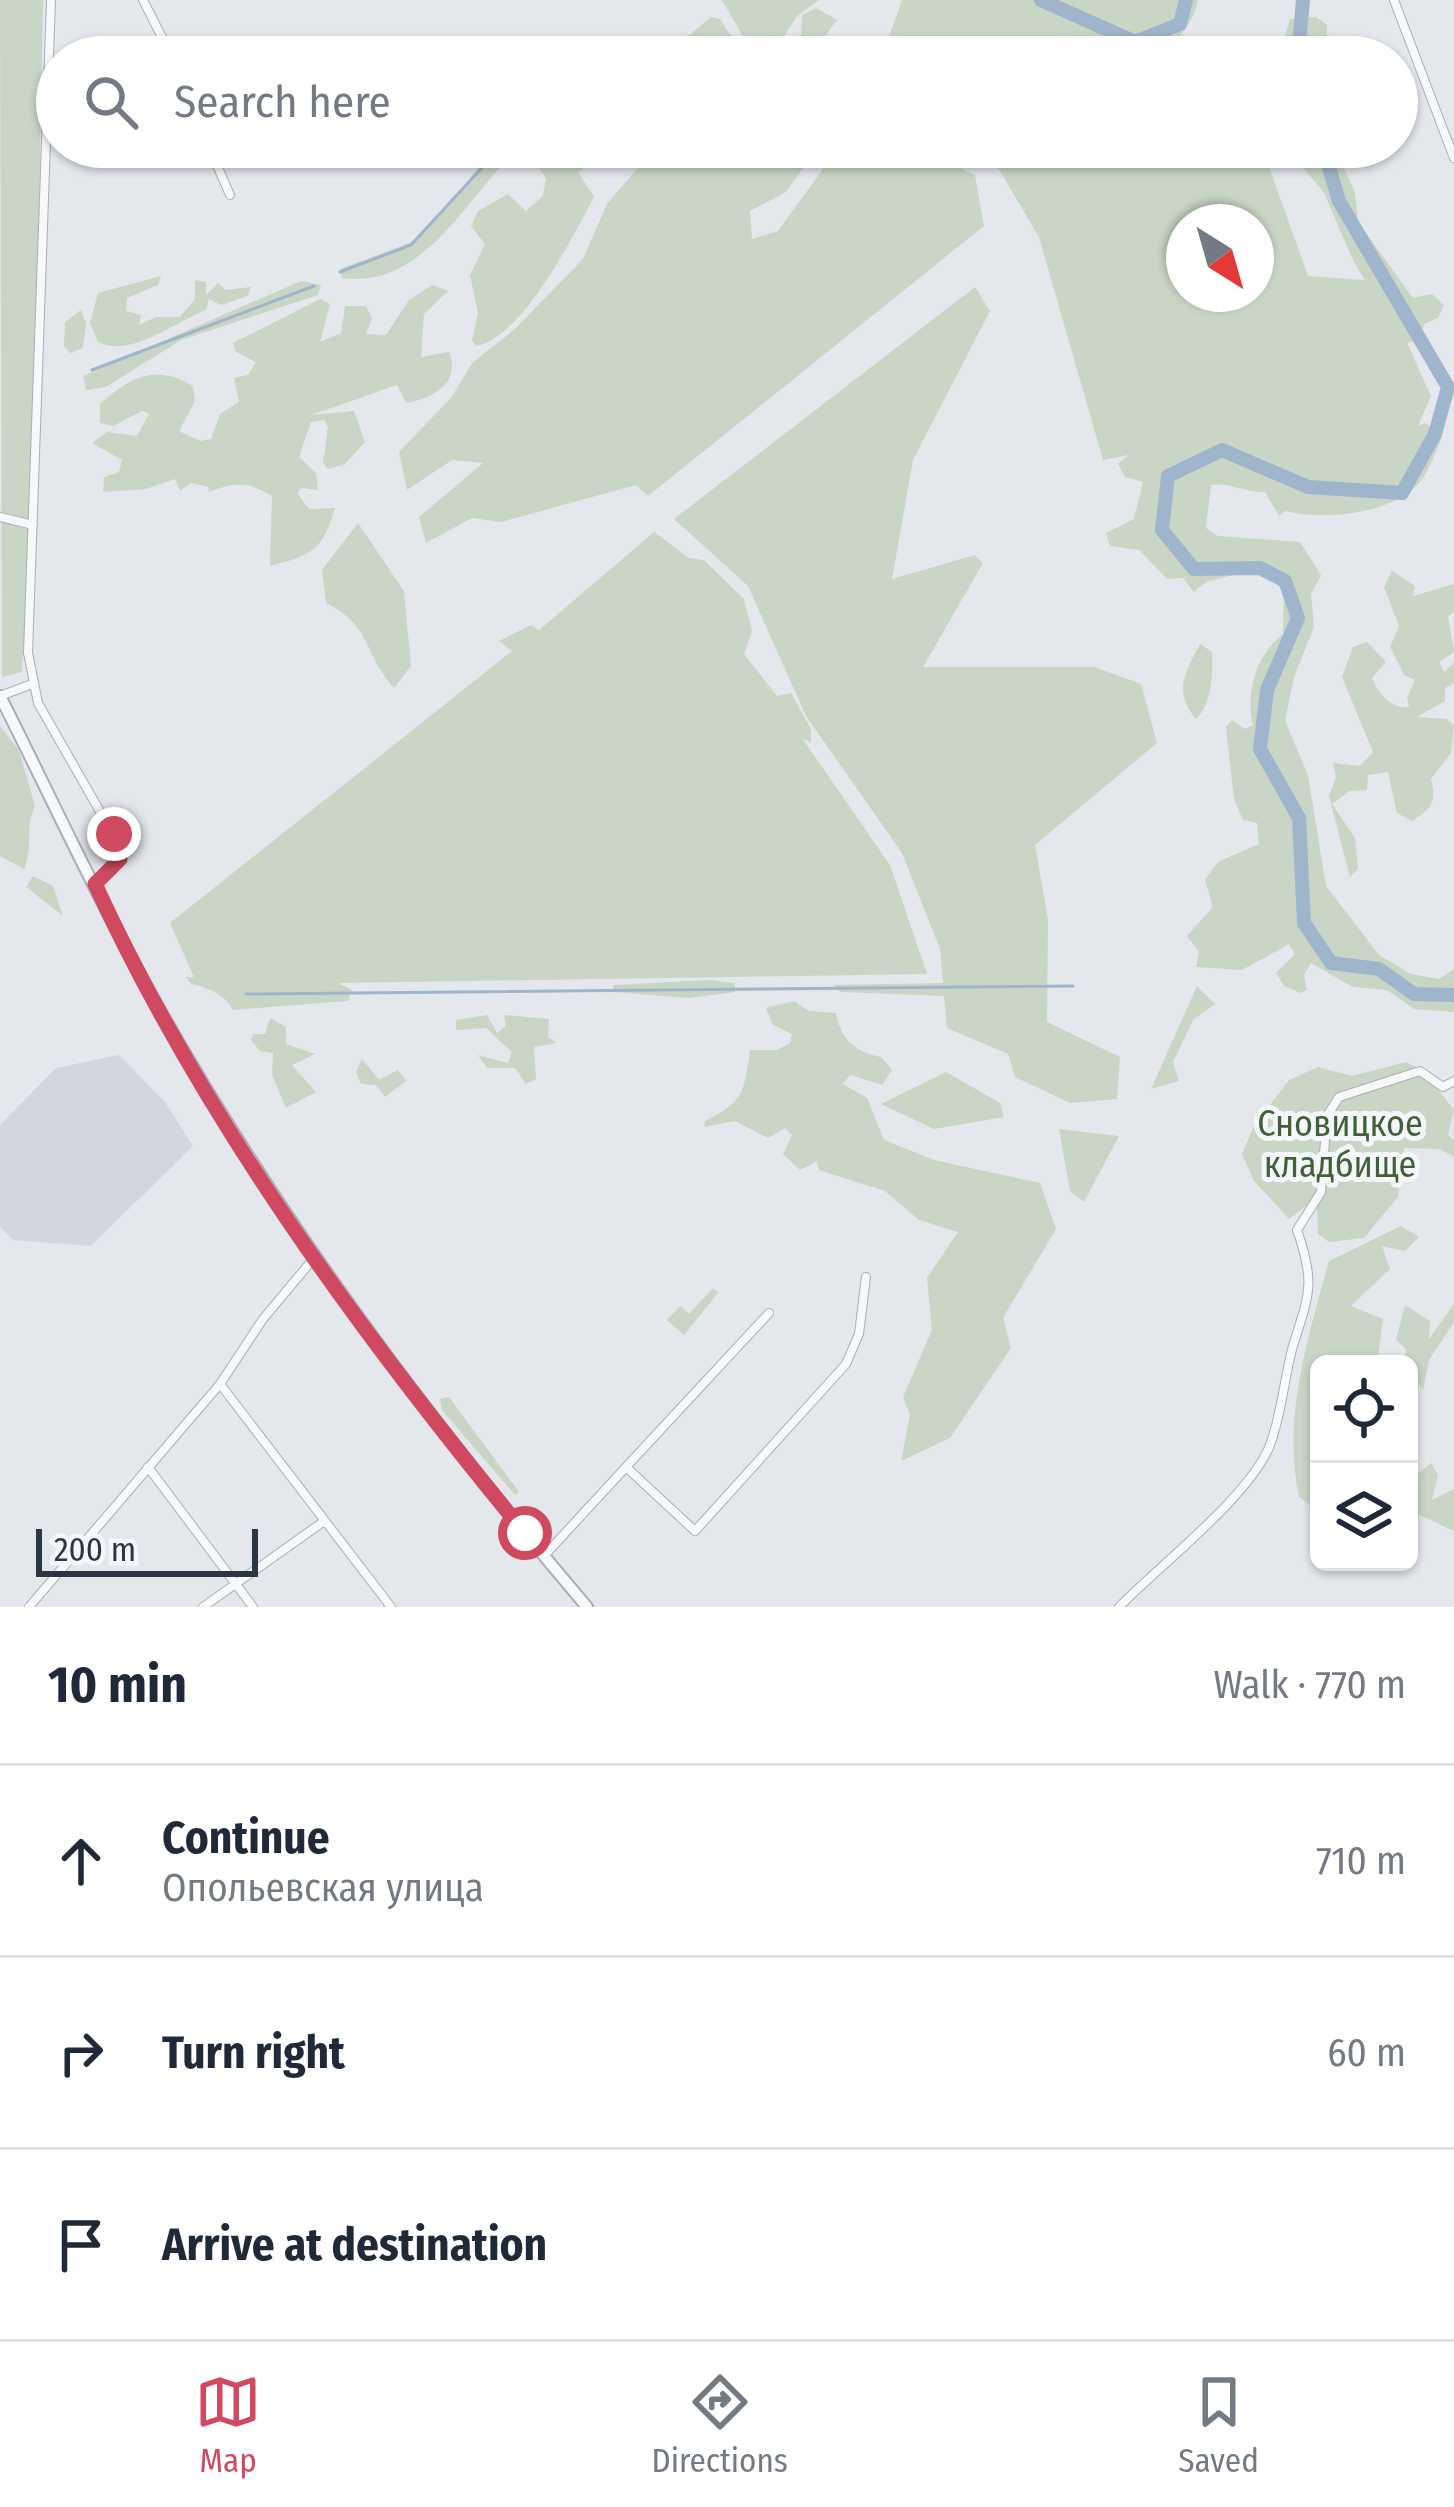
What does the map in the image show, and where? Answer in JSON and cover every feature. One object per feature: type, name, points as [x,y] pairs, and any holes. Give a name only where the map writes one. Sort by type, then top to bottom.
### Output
[{"type":"street","points":[[50,36],[51,0]]},
{"type":"street","points":[[143,0],[161,36]]},
{"type":"street","points":[[1394,0],[1408,36]]},
{"type":"street","points":[[1418,63],[1454,158]]},
{"type":"street","points":[[45,168],[32,684],[122,850],[113,870],[95,884]]},
{"type":"street","points":[[218,168],[230,196]]},
{"type":"street","points":[[0,517],[33,525]]},
{"type":"street","points":[[32,684],[0,696],[170,1026],[314,1258],[452,1444],[587,1607]]},
{"type":"street","points":[[1119,1607],[1254,1475],[1270,1445],[1294,1342],[1309,1307],[1312,1271],[1297,1230],[1321,1192],[1327,1116],[1339,1097],[1420,1072],[1443,1087],[1454,1081]]},
{"type":"street","points":[[29,1607],[220,1384],[290,1284],[314,1258]]},
{"type":"street","points":[[626,1467],[695,1531],[846,1364],[859,1334],[866,1277]]},
{"type":"street","points":[[544,1556],[769,1313]]},
{"type":"street","points":[[220,1384],[391,1607]]},
{"type":"street","points":[[148,1467],[253,1607]]},
{"type":"street","points":[[203,1607],[323,1522]]},
{"type":"shaded area","points":[[119,1055],[165,1102],[193,1146],[91,1246],[13,1240],[0,1227],[0,1125],[56,1068]]},
{"type":"green space","points":[[0,0],[43,0],[42,36],[36,36],[36,168],[40,168],[35,422],[22,672],[2,677]]},
{"type":"green space","points":[[722,0],[819,0],[797,16],[784,36],[743,36]]},
{"type":"green space","points":[[902,0],[1198,0],[1180,36],[889,36]]},
{"type":"green space","points":[[816,8],[837,20],[825,36],[801,36],[802,15]]},
{"type":"green space","points":[[711,17],[720,19],[731,36],[688,36]]},
{"type":"green space","points":[[1316,17],[1327,25],[1327,36],[1285,36],[1290,19]]},
{"type":"green space","points":[[479,168],[499,168],[421,254],[371,278],[342,278],[340,269],[409,243],[427,230]]},
{"type":"green space","points":[[539,168],[584,168],[578,172],[594,197],[528,305],[494,339],[476,346],[472,340],[478,313],[470,275],[485,244],[471,226],[478,211],[508,194],[526,211],[543,196],[546,178]]},
{"type":"green space","points":[[803,168],[786,192],[750,211],[752,239],[778,231],[824,168],[960,168],[975,175],[984,226],[648,496],[636,485],[501,522],[472,518],[426,543],[419,517],[483,463],[452,460],[407,490],[399,452],[451,398],[473,362],[515,329],[583,259],[607,204],[636,170]]},
{"type":"green space","points":[[998,168],[1269,168],[1308,276],[1365,280],[1325,195],[1303,168],[1344,168],[1355,192],[1358,222],[1413,298],[1432,294],[1444,305],[1438,318],[1424,324],[1421,339],[1407,343],[1431,396],[1418,426],[1426,423],[1442,437],[1421,481],[1377,508],[1338,515],[1286,511],[1279,516],[1265,492],[1211,485],[1206,528],[1218,536],[1300,542],[1321,575],[1311,594],[1314,627],[1294,677],[1285,721],[1308,775],[1326,886],[1379,955],[1411,974],[1439,979],[1454,969],[1454,1012],[1414,1009],[1387,990],[1353,987],[1311,963],[1304,975],[1307,990],[1301,993],[1284,986],[1276,973],[1295,954],[1289,944],[1242,970],[1196,967],[1199,952],[1187,936],[1213,907],[1205,880],[1218,862],[1259,844],[1257,823],[1243,820],[1234,799],[1226,727],[1232,720],[1245,729],[1253,725],[1255,675],[1266,652],[1283,634],[1284,581],[1260,568],[1206,582],[1194,592],[1183,578],[1167,579],[1139,550],[1110,546],[1106,533],[1134,519],[1143,482],[1125,477],[1118,464],[1128,455],[1103,460],[1039,237]]},
{"type":"green space","points":[[161,276],[158,285],[127,298],[126,311],[141,315],[139,325],[156,317],[180,317],[195,299],[195,280],[206,282],[206,295],[218,283],[225,290],[251,287],[248,296],[221,305],[209,299],[206,310],[138,342],[111,346],[98,342],[90,323],[98,293]]},
{"type":"green space","points":[[301,281],[321,285],[318,295],[181,340],[106,387],[86,390],[83,376]]},
{"type":"green space","points":[[432,285],[448,291],[424,314],[421,357],[449,352],[451,372],[442,387],[406,403],[397,385],[311,415],[354,411],[365,442],[345,464],[328,469],[323,463],[328,427],[324,420],[311,422],[299,457],[316,473],[318,490],[302,488],[297,493],[309,509],[335,508],[314,549],[270,566],[272,496],[248,486],[209,492],[208,487],[191,483],[180,491],[175,479],[146,489],[103,492],[104,477],[119,472],[122,460],[92,443],[107,432],[137,436],[149,414],[142,411],[113,426],[100,423],[100,404],[133,380],[166,375],[193,386],[195,401],[179,431],[200,441],[211,439],[220,414],[239,402],[234,378],[248,375],[256,362],[236,352],[233,343],[320,299],[330,304],[320,342],[341,333],[345,306],[366,306],[372,318],[366,334],[386,335],[409,300]]},
{"type":"green space","points":[[975,287],[990,311],[913,460],[892,579],[975,555],[983,563],[923,667],[1094,667],[1141,684],[1157,743],[1035,845],[1048,919],[1047,1022],[1120,1057],[1117,1099],[1070,1103],[1015,1077],[1008,1054],[947,1028],[944,996],[841,992],[833,985],[943,983],[940,949],[902,853],[806,716],[748,586],[674,519]]},
{"type":"green space","points":[[81,310],[86,323],[83,348],[70,353],[64,346],[65,322]]},
{"type":"green space","points":[[358,523],[404,591],[411,666],[394,688],[352,621],[326,603],[322,570]]},
{"type":"green space","points":[[654,532],[689,558],[704,560],[744,599],[752,631],[744,654],[777,696],[791,693],[811,729],[811,743],[802,738],[890,865],[927,974],[338,983],[352,990],[348,1001],[233,1010],[215,993],[191,984],[186,977],[194,977],[170,923],[512,651],[499,641],[531,625],[539,630]]},
{"type":"green space","points":[[1392,571],[1415,586],[1413,596],[1454,584],[1454,611],[1448,617],[1454,652],[1439,662],[1444,672],[1454,663],[1454,683],[1445,688],[1445,701],[1417,717],[1447,719],[1454,725],[1451,753],[1431,779],[1431,804],[1412,821],[1397,813],[1388,772],[1368,775],[1367,790],[1350,791],[1332,804],[1355,838],[1358,869],[1350,877],[1329,796],[1336,777],[1333,763],[1360,766],[1373,752],[1342,677],[1353,647],[1367,642],[1386,662],[1372,678],[1387,700],[1409,707],[1407,698],[1415,680],[1404,675],[1390,647],[1399,626],[1384,587]]},
{"type":"green space","points":[[1200,644],[1212,652],[1212,670],[1208,697],[1196,719],[1183,690]]},
{"type":"green space","points":[[0,726],[19,750],[35,806],[24,869],[0,856]]},
{"type":"green space","points":[[33,876],[53,886],[63,916],[26,887]]},
{"type":"green space","points":[[735,983],[735,992],[689,998],[613,992],[613,985]]},
{"type":"green space","points":[[1197,986],[1215,1004],[1193,1020],[1173,1062],[1179,1081],[1151,1089]]},
{"type":"green space","points":[[794,1001],[809,1011],[836,1013],[851,1043],[881,1057],[892,1070],[882,1085],[850,1075],[843,1084],[867,1098],[884,1140],[934,1160],[1040,1183],[1056,1229],[1003,1318],[1011,1348],[950,1438],[901,1461],[910,1415],[903,1397],[932,1330],[927,1278],[958,1232],[919,1220],[885,1191],[819,1170],[817,1161],[800,1170],[783,1154],[792,1135],[785,1128],[768,1138],[735,1121],[704,1127],[705,1121],[728,1108],[740,1094],[750,1050],[777,1050],[790,1043],[792,1034],[773,1025],[766,1008]]},
{"type":"green space","points":[[487,1015],[497,1033],[506,1026],[504,1015],[549,1019],[548,1037],[557,1043],[534,1047],[536,1079],[526,1084],[515,1068],[487,1068],[478,1055],[508,1063],[512,1052],[486,1028],[456,1030],[456,1020]]},
{"type":"green space","points":[[270,1018],[286,1027],[286,1044],[315,1054],[292,1065],[316,1092],[286,1108],[272,1075],[273,1053],[260,1051],[251,1040],[253,1034],[265,1034]]},
{"type":"green space","points":[[362,1059],[379,1080],[398,1070],[406,1081],[385,1097],[376,1085],[361,1084],[356,1072]]},
{"type":"green space","name":"Сновицкое кладбище","points":[[1406,1062],[1424,1071],[1454,1110],[1448,1135],[1454,1140],[1454,1157],[1440,1149],[1404,1148],[1398,1197],[1364,1238],[1329,1242],[1318,1234],[1317,1206],[1312,1201],[1289,1219],[1254,1181],[1242,1154],[1254,1126],[1289,1080],[1318,1067],[1352,1076]]},
{"type":"green space","points":[[946,1072],[1000,1103],[1004,1117],[934,1129],[881,1104]]},
{"type":"green space","points":[[1059,1129],[1119,1136],[1084,1202],[1070,1191]]},
{"type":"green space","points":[[1401,1226],[1419,1237],[1405,1251],[1382,1246],[1390,1269],[1351,1306],[1383,1319],[1378,1355],[1310,1355],[1310,1505],[1299,1497],[1295,1408],[1329,1261]]},
{"type":"green space","points":[[713,1288],[718,1293],[684,1335],[667,1320],[680,1306],[689,1314]]},
{"type":"green space","points":[[1454,1304],[1454,1322],[1429,1360],[1423,1390],[1418,1383],[1418,1355],[1405,1355],[1406,1349],[1396,1340],[1405,1305],[1430,1321],[1429,1339]]},
{"type":"green space","points":[[449,1397],[519,1492],[515,1495],[442,1410],[440,1399]]},
{"type":"green space","points":[[1431,1463],[1438,1475],[1432,1500],[1454,1489],[1454,1531],[1418,1514],[1418,1474]]},
{"type":"waterway","points":[[1041,0],[1122,36]]},
{"type":"waterway","points":[[1150,36],[1180,24],[1186,0]]},
{"type":"waterway","points":[[1300,36],[1303,0]]},
{"type":"waterway","points":[[340,272],[411,245],[482,168]]},
{"type":"waterway","points":[[1329,168],[1339,201],[1448,387],[1435,434],[1402,493],[1308,487],[1222,450],[1168,476],[1162,530],[1194,569],[1260,568],[1285,581],[1298,618],[1267,690],[1260,749],[1299,818],[1304,923],[1331,963],[1379,969],[1414,994],[1454,995]]},
{"type":"waterway","points":[[92,370],[314,286]]},
{"type":"waterway","points":[[246,994],[1073,986]]},
{"type":"route","points":[[114,834],[122,850],[120,859],[95,884],[146,986],[314,1258],[452,1444],[525,1533]]}]
